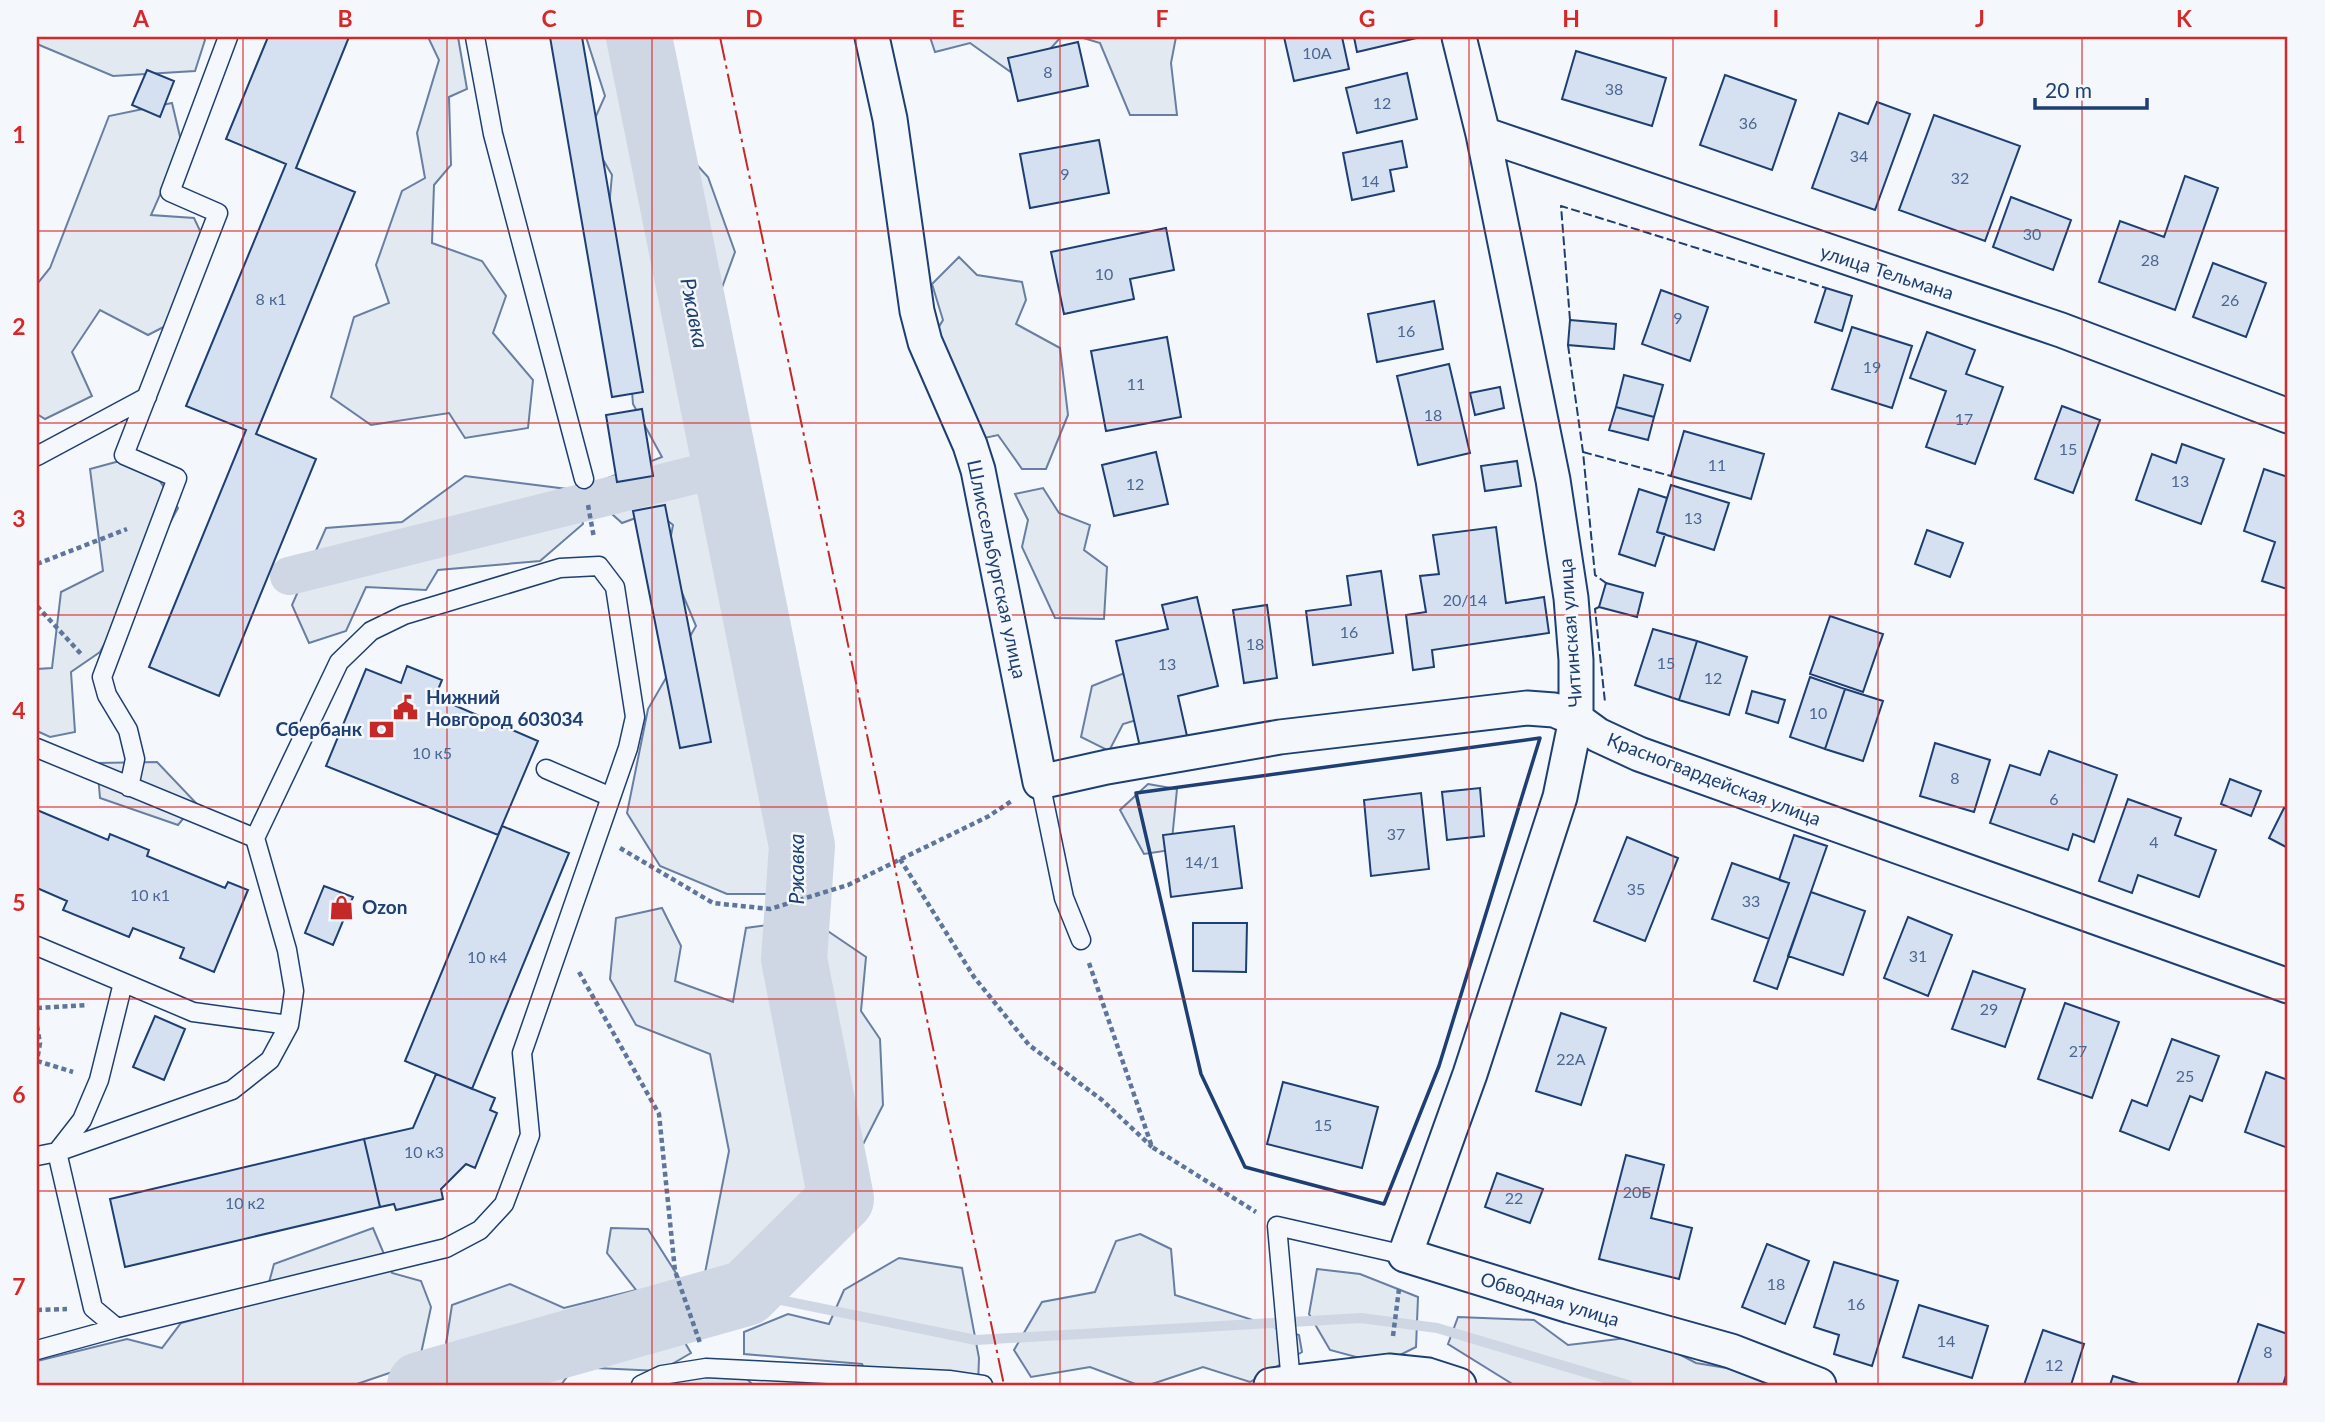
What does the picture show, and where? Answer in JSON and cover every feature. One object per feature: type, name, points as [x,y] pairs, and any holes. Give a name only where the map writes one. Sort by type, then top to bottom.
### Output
[{"type":"street","name":"Шлиссельбургская улица","points":[[872,37],[890,119],[917,311],[925,342],[970,444],[978,470],[1040,782]]},
{"type":"street","name":"Читинская улица","points":[[1402,1269],[1470,1074],[1560,797],[1576,719],[1576,660],[1571,598],[1553,480],[1483,134],[1459,37]]},
{"type":"street","name":"улица Тельмана","points":[[1483,134],[2061,330],[2288,416]]},
{"type":"street","name":"Красногвардейская улица","points":[[1040,782],[1107,767],[1321,732],[1527,708],[1554,710],[1576,719],[1598,735],[1639,754],[2288,986]]},
{"type":"street","name":"Обводная улица","points":[[1402,1269],[1570,1306],[1731,1351],[1819,1385]]},
{"type":"street","points":[[1284,1374],[1388,1371],[1428,1375],[1459,1385]]},
{"type":"lane","points":[[129,787],[135,759],[128,730],[107,695],[102,677],[177,478],[124,455],[218,213],[170,191],[228,37]]},
{"type":"lane","points":[[475,37],[493,134],[584,479]]},
{"type":"lane","points":[[37,456],[146,397]]},
{"type":"lane","points":[[37,1156],[57,1152],[232,1090],[270,1060],[289,1025],[295,991],[287,950],[255,838],[339,662],[371,631],[404,615],[560,568],[599,566],[615,587],[635,717],[628,748],[522,1053],[530,1135],[504,1204],[480,1230],[446,1248],[37,1350]]},
{"type":"lane","points":[[37,748],[255,838]]},
{"type":"lane","points":[[546,769],[611,797]]},
{"type":"lane","name":"Шлиссельбургская улица","points":[[1040,782],[1064,898],[1082,940]]},
{"type":"lane","points":[[37,946],[193,1012],[289,1025]]},
{"type":"lane","points":[[57,1152],[82,1119],[99,1080],[123,984]]},
{"type":"lane","points":[[57,1152],[93,1308],[117,1328]]},
{"type":"lane","points":[[1278,1226],[1284,1374]]},
{"type":"lane","name":"Обводная улица","points":[[1278,1226],[1402,1269]]},
{"type":"lane","points":[[641,1385],[662,1375],[706,1368],[984,1385]]},
{"type":"path","points":[[584,479],[599,566]]},
{"type":"path","points":[[37,564],[163,515]]},
{"type":"path","points":[[37,606],[102,677]]},
{"type":"path","points":[[598,835],[713,903],[770,909],[848,885],[989,816],[1040,782]]},
{"type":"path","points":[[901,859],[974,977],[1029,1045],[1102,1100],[1152,1147],[1278,1226]]},
{"type":"path","points":[[1082,940],[1152,1147]]},
{"type":"path","points":[[561,941],[659,1114],[675,1271],[698,1338]]},
{"type":"path","points":[[37,1008],[118,1004]]},
{"type":"path","points":[[37,1026],[40,1043],[37,1061],[99,1080]]},
{"type":"path","points":[[1392,1345],[1402,1269]]},
{"type":"shaded area","points":[[37,37],[203,37],[205,40],[195,71],[113,76],[37,44]]},
{"type":"shaded area","points":[[428,37],[458,37],[467,89],[449,97],[451,165],[434,185],[432,243],[482,261],[506,296],[493,333],[533,380],[528,428],[465,438],[449,413],[371,425],[331,397],[354,317],[389,303],[376,265],[402,191],[425,178],[417,133],[439,60]]},
{"type":"shaded area","points":[[586,37],[651,37],[656,54],[632,94],[708,177],[735,252],[686,386],[709,414],[726,493],[715,524],[741,578],[741,616],[780,674],[768,720],[810,825],[784,894],[727,894],[660,866],[627,813],[648,709],[696,626],[667,557],[673,525],[655,511],[622,523],[603,506],[603,480],[662,457],[633,404],[627,325],[604,262],[612,175],[588,134],[605,96]]},
{"type":"shaded area","points":[[930,37],[1061,37],[1022,80],[970,43],[935,52]]},
{"type":"shaded area","points":[[1080,37],[1176,37],[1171,63],[1177,115],[1130,115],[1100,43]]},
{"type":"shaded area","points":[[172,103],[182,145],[151,215],[194,218],[211,254],[187,315],[148,335],[100,310],[72,352],[92,396],[45,419],[37,414],[37,284],[50,268],[109,116]]},
{"type":"shaded area","points":[[959,257],[977,275],[1022,282],[1026,300],[1016,324],[1060,348],[1068,415],[1046,469],[1022,469],[998,435],[961,443],[930,341],[943,320],[932,284]]},
{"type":"shaded area","points":[[142,455],[178,508],[100,652],[71,672],[75,732],[50,737],[37,731],[37,669],[52,668],[61,592],[103,571],[90,469]]},
{"type":"shaded area","points":[[465,476],[575,490],[583,524],[540,561],[438,570],[426,590],[366,587],[346,631],[309,643],[292,605],[326,528],[402,522]]},
{"type":"shaded area","points":[[1043,488],[1059,513],[1090,525],[1084,550],[1107,567],[1104,619],[1055,618],[1022,547],[1028,520],[1015,494]]},
{"type":"shaded area","points":[[1147,664],[1163,712],[1123,724],[1109,751],[1081,737],[1092,686]]},
{"type":"shaded area","points":[[157,762],[196,803],[178,825],[100,798],[97,763]]},
{"type":"shaded area","points":[[1148,784],[1177,789],[1171,850],[1144,854],[1120,810]]},
{"type":"shaded area","points":[[662,908],[681,946],[675,981],[733,1002],[746,928],[810,919],[866,957],[861,1011],[880,1039],[883,1105],[849,1172],[849,1220],[770,1277],[758,1309],[722,1314],[704,1278],[729,1151],[710,1054],[636,1025],[610,979],[616,918]]},
{"type":"shaded area","points":[[373,1228],[392,1273],[421,1281],[431,1307],[419,1363],[354,1385],[37,1385],[37,1361],[127,1339],[162,1348],[181,1323],[264,1301],[274,1264]]},
{"type":"shaded area","points":[[611,1228],[648,1229],[688,1292],[675,1326],[691,1353],[660,1371],[574,1367],[561,1385],[517,1385],[475,1378],[446,1344],[452,1305],[510,1284],[564,1308],[636,1290],[607,1253]]},
{"type":"shaded area","points":[[1140,1234],[1171,1249],[1175,1295],[1299,1335],[1302,1352],[1250,1382],[1203,1367],[1149,1385],[1138,1385],[1090,1367],[1031,1377],[1014,1350],[1042,1302],[1095,1292],[1116,1241]]},
{"type":"shaded area","points":[[899,1258],[962,1268],[979,1358],[978,1385],[872,1385],[862,1364],[744,1354],[744,1332],[788,1314],[829,1324],[844,1290]]},
{"type":"shaded area","points":[[1317,1269],[1360,1274],[1418,1297],[1416,1347],[1382,1364],[1330,1350],[1309,1314]]},
{"type":"shaded area","points":[[1458,1317],[1534,1320],[1568,1345],[1644,1336],[1696,1363],[1757,1373],[1781,1385],[1514,1385],[1448,1344]]},
{"type":"shaded area","points":[[728,1360],[753,1385],[677,1385],[680,1369]]},
{"type":"building","points":[[268,37],[349,37],[296,168],[355,192],[256,434],[316,459],[219,696],[149,667],[246,430],[186,406],[286,164],[226,139]]},
{"type":"building","points":[[550,37],[582,37],[643,392],[612,397]]},
{"type":"building","points":[[1284,37],[1342,37],[1349,69],[1294,81]]},
{"type":"building","points":[[1354,37],[1421,37],[1357,52]]},
{"type":"building","points":[[1078,42],[1088,86],[1018,101],[1008,58]]},
{"type":"building","points":[[1576,51],[1666,78],[1652,126],[1562,99]]},
{"type":"building","points":[[147,70],[174,81],[160,117],[132,105]]},
{"type":"building","points":[[1407,73],[1417,119],[1357,133],[1346,88]]},
{"type":"building","points":[[1725,75],[1796,100],[1772,170],[1700,145]]},
{"type":"building","points":[[1877,102],[1910,114],[1875,210],[1812,188],[1839,113],[1868,124]]},
{"type":"building","points":[[1934,115],[2020,146],[1985,241],[1899,210]]},
{"type":"building","points":[[1099,140],[1109,193],[1030,208],[1020,154]]},
{"type":"building","points":[[1402,141],[1407,167],[1390,170],[1394,191],[1352,200],[1343,153]]},
{"type":"building","points":[[2185,176],[2218,188],[2175,310],[2099,282],[2120,221],[2164,237]]},
{"type":"building","points":[[2011,197],[2071,220],[2053,270],[1993,247]]},
{"type":"building","points":[[1166,228],[1174,270],[1130,279],[1134,299],[1064,314],[1051,252]]},
{"type":"building","points":[[2213,263],[2266,283],[2246,337],[2193,317]]},
{"type":"building","points":[[1826,288],[1852,296],[1842,331],[1815,322]]},
{"type":"building","points":[[1661,290],[1708,307],[1690,361],[1642,344]]},
{"type":"building","points":[[1434,301],[1443,349],[1377,362],[1368,314]]},
{"type":"building","points":[[1570,320],[1616,324],[1614,349],[1568,345]]},
{"type":"building","points":[[1852,327],[1912,346],[1892,408],[1832,389]]},
{"type":"building","points":[[1927,332],[1975,350],[1966,374],[2003,387],[1975,464],[1926,447],[1946,391],[1910,378]]},
{"type":"building","points":[[1167,337],[1181,417],[1106,431],[1091,351]]},
{"type":"building","points":[[1449,364],[1470,453],[1418,465],[1397,376]]},
{"type":"building","points":[[1624,375],[1663,385],[1654,417],[1616,407]]},
{"type":"building","points":[[1500,387],[1504,408],[1475,415],[1470,393]]},
{"type":"building","points":[[2062,406],[2100,420],[2073,493],[2035,479]]},
{"type":"building","points":[[1616,407],[1654,417],[1648,440],[1609,430]]},
{"type":"building","points":[[642,409],[653,476],[617,482],[606,415]]},
{"type":"building","points":[[1684,431],[1764,454],[1751,499],[1671,476]]},
{"type":"building","points":[[2182,444],[2224,459],[2201,524],[2136,500],[2152,454],[2176,463]]},
{"type":"building","points":[[1156,452],[1168,504],[1114,516],[1102,465]]},
{"type":"building","points":[[1517,461],[1521,486],[1485,491],[1481,466]]},
{"type":"building","points":[[2264,469],[2288,477],[2287,589],[2262,581],[2275,542],[2244,531]]},
{"type":"building","points":[[1671,485],[1729,503],[1714,550],[1657,532]]},
{"type":"building","points":[[1639,489],[1667,498],[1657,532],[1665,534],[1655,566],[1619,554]]},
{"type":"building","points":[[665,505],[711,742],[680,748],[633,511]]},
{"type":"building","points":[[1496,527],[1506,603],[1544,597],[1549,633],[1432,650],[1434,667],[1413,670],[1406,615],[1426,612],[1420,576],[1439,574],[1433,535]]},
{"type":"building","points":[[1927,530],[1963,543],[1950,577],[1915,564]]},
{"type":"building","points":[[1381,571],[1393,653],[1313,665],[1306,611],[1351,605],[1347,576]]},
{"type":"building","points":[[1606,583],[1643,593],[1637,617],[1599,607]]},
{"type":"building","points":[[1197,597],[1218,686],[1178,696],[1187,736],[1140,747],[1116,641],[1168,629],[1162,605]]},
{"type":"building","points":[[1267,605],[1277,678],[1244,683],[1233,610]]},
{"type":"building","points":[[1830,616],[1883,634],[1863,692],[1810,674]]},
{"type":"building","points":[[1653,629],[1697,641],[1679,700],[1635,685]]},
{"type":"building","points":[[1697,641],[1747,657],[1729,715],[1679,700]]},
{"type":"building","points":[[407,666],[442,680],[435,697],[538,741],[498,835],[326,766],[366,669],[401,683]]},
{"type":"building","points":[[1810,677],[1845,689],[1825,749],[1790,737]]},
{"type":"building","points":[[1845,689],[1883,701],[1863,761],[1825,749]]},
{"type":"building","points":[[1752,691],[1785,700],[1778,723],[1746,713]]},
{"type":"building","points":[[1935,743],[1990,760],[1974,812],[1920,796]]},
{"type":"building","points":[[2049,751],[2117,775],[2094,842],[2073,834],[2068,850],[1990,823],[2010,765],[2040,775]]},
{"type":"building","points":[[2230,779],[2261,791],[2251,816],[2221,804]]},
{"type":"building","points":[[1480,788],[1484,836],[1447,840],[1442,792]]},
{"type":"building","points":[[1421,793],[1429,869],[1371,876],[1364,800]]},
{"type":"building","points":[[2128,799],[2181,818],[2175,835],[2216,850],[2199,897],[2138,875],[2132,893],[2099,881]]},
{"type":"building","points":[[2284,808],[2288,809],[2288,848],[2269,838]]},
{"type":"building","points":[[37,810],[108,840],[110,834],[149,850],[147,856],[225,888],[228,882],[248,890],[214,972],[180,958],[184,948],[133,928],[129,937],[63,910],[67,901],[37,888]]},
{"type":"building","points":[[502,826],[569,853],[472,1089],[405,1061]]},
{"type":"building","points":[[1234,826],[1242,888],[1171,897],[1163,835]]},
{"type":"building","points":[[1794,835],[1827,846],[1777,989],[1754,981],[1789,883],[1779,880]]},
{"type":"building","points":[[1627,837],[1678,858],[1645,941],[1594,921]]},
{"type":"building","points":[[1732,863],[1789,883],[1769,939],[1712,919]]},
{"type":"building","points":[[324,886],[353,897],[333,945],[305,933]]},
{"type":"building","points":[[1811,892],[1865,911],[1843,975],[1788,956]]},
{"type":"building","points":[[1908,917],[1952,935],[1928,996],[1884,978]]},
{"type":"building","points":[[1193,923],[1247,923],[1246,972],[1193,971]]},
{"type":"building","points":[[1973,971],[2025,989],[2005,1047],[1952,1029]]},
{"type":"building","points":[[2065,1003],[2119,1022],[2092,1098],[2038,1079]]},
{"type":"building","points":[[1561,1013],[1606,1028],[1581,1105],[1536,1091]]},
{"type":"building","points":[[155,1016],[185,1029],[164,1080],[133,1067]]},
{"type":"building","points":[[2172,1039],[2219,1056],[2202,1101],[2190,1096],[2169,1150],[2120,1131],[2132,1100],[2147,1106]]},
{"type":"building","points":[[2266,1072],[2288,1080],[2288,1148],[2245,1132]]},
{"type":"building","points":[[436,1074],[495,1098],[490,1110],[497,1113],[475,1168],[466,1164],[441,1189],[443,1199],[396,1210],[394,1204],[380,1207],[364,1139],[413,1128]]},
{"type":"building","points":[[1283,1082],[1378,1107],[1362,1168],[1267,1144]]},
{"type":"building","points":[[364,1139],[380,1207],[125,1267],[110,1199]]},
{"type":"building","points":[[1626,1155],[1664,1165],[1651,1218],[1692,1228],[1679,1279],[1599,1259]]},
{"type":"building","points":[[1497,1173],[1543,1189],[1530,1223],[1485,1207]]},
{"type":"building","points":[[1767,1244],[1809,1261],[1785,1324],[1742,1307]]},
{"type":"building","points":[[1834,1262],[1898,1281],[1872,1366],[1834,1354],[1839,1335],[1814,1327]]},
{"type":"building","points":[[1919,1305],[1988,1326],[1972,1378],[1903,1357]]},
{"type":"building","points":[[2258,1324],[2288,1334],[2288,1369],[2283,1385],[2237,1385]]},
{"type":"building","points":[[2043,1330],[2084,1344],[2071,1385],[2024,1385]]},
{"type":"building","points":[[2113,1376],[2142,1385],[2110,1385]]},
{"type":"waterway","name":"Ржавка","points":[[420,1385],[746,1293],[841,1199],[794,959],[802,846],[639,37]]},
{"type":"waterway","points":[[289,576],[726,467]]},
{"type":"waterway","points":[[746,1293],[976,1340],[1361,1318],[1437,1328],[1628,1385]]},
{"type":"fence","points":[[1570,320],[1561,206],[1826,288]]},
{"type":"fence","points":[[1568,345],[1583,452],[1595,575],[1606,583]]},
{"type":"fence","points":[[1583,452],[1671,476]]},
{"type":"fence","points":[[1599,607],[1595,609],[1605,702]]},
{"type":"wall","points":[[1540,738],[1439,1066],[1384,1204],[1245,1167],[1201,1074],[1136,793],[1540,738]]},
{"type":"power","points":[[720,37],[1004,1385]]},
{"type":"place","name":"Нижний Новгород 603034","points":[[406,708]]},
{"type":"place","name":"Сбербанк","points":[[382,729]]},
{"type":"place","name":"Ozon","points":[[342,907]]}]
